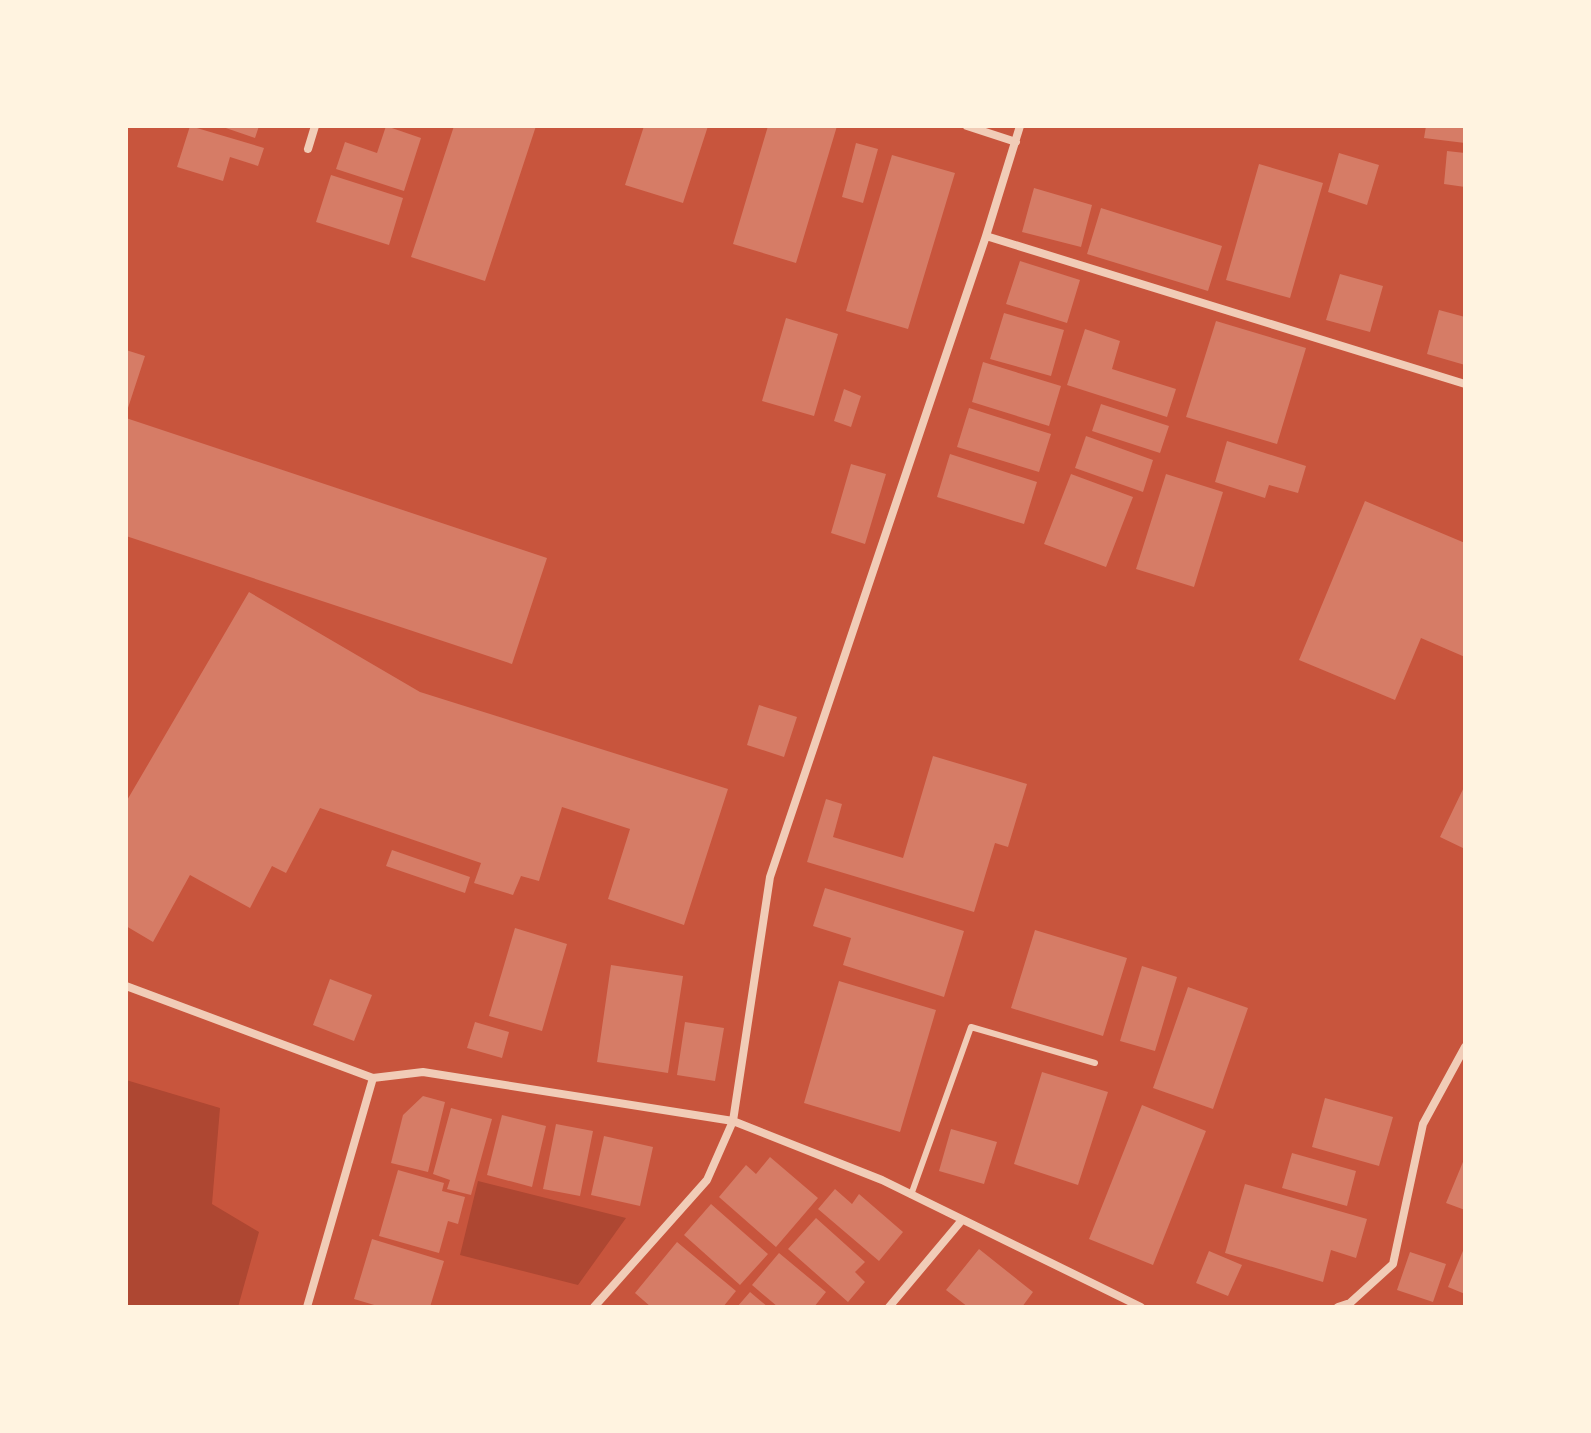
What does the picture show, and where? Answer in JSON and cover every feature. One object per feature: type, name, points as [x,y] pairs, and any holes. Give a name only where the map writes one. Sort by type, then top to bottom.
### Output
[{"type":"street","points":[[308,149],[315,126]]},
{"type":"street","points":[[967,126],[1016,142]]},
{"type":"street","points":[[594,1307],[707,1180],[733,1121],[770,877],[986,236],[1020,126]]},
{"type":"street","points":[[986,236],[1465,384]]},
{"type":"street","points":[[126,986],[373,1078],[423,1072],[733,1121],[882,1180],[1141,1307]]},
{"type":"street","points":[[1338,1307],[1350,1303],[1393,1264],[1423,1124],[1465,1047]]},
{"type":"street","points":[[307,1307],[373,1078]]},
{"type":"street","points":[[889,1307],[962,1220]]},
{"type":"lane","points":[[911,1195],[971,1027],[1095,1063]]},
{"type":"shaded area","points":[[126,1080],[220,1108],[212,1204],[259,1232],[238,1307],[126,1307]]},
{"type":"shaded area","points":[[478,1181],[626,1218],[578,1285],[460,1255]]},
{"type":"building","points":[[190,126],[264,148],[258,166],[230,157],[223,181],[177,167]]},
{"type":"building","points":[[220,126],[259,126],[255,138]]},
{"type":"building","points":[[386,126],[421,138],[404,191],[336,169],[345,142],[377,153]]},
{"type":"building","points":[[454,126],[536,126],[485,281],[411,257]]},
{"type":"building","points":[[644,126],[708,126],[683,203],[625,185]]},
{"type":"building","points":[[768,126],[837,126],[796,263],[733,244]]},
{"type":"building","points":[[1426,126],[1465,126],[1465,143],[1424,138]]},
{"type":"building","points":[[856,143],[878,149],[863,203],[842,197]]},
{"type":"building","points":[[1447,151],[1465,153],[1465,187],[1444,184]]},
{"type":"building","points":[[1339,153],[1379,165],[1367,205],[1328,192]]},
{"type":"building","points":[[892,155],[955,173],[908,329],[846,311]]},
{"type":"building","points":[[1259,164],[1323,183],[1290,298],[1226,280]]},
{"type":"building","points":[[331,175],[403,198],[389,245],[316,222]]},
{"type":"building","points":[[1034,188],[1092,205],[1081,247],[1022,232]]},
{"type":"building","points":[[1101,208],[1222,246],[1208,291],[1087,254]]},
{"type":"building","points":[[1020,261],[1080,280],[1067,323],[1006,304]]},
{"type":"building","points":[[1340,274],[1383,286],[1370,332],[1326,320]]},
{"type":"building","points":[[1439,310],[1465,317],[1465,365],[1427,354]]},
{"type":"building","points":[[1004,313],[1064,330],[1051,376],[990,359]]},
{"type":"building","points":[[786,318],[838,334],[814,416],[762,401]]},
{"type":"building","points":[[1216,321],[1306,348],[1277,444],[1186,417]]},
{"type":"building","points":[[1085,329],[1120,341],[1112,369],[1176,389],[1167,417],[1067,385]]},
{"type":"building","points":[[126,350],[145,356],[127,411],[126,411]]},
{"type":"building","points":[[983,362],[1061,386],[1049,426],[972,402]]},
{"type":"building","points":[[844,389],[861,396],[851,427],[834,421]]},
{"type":"building","points":[[1101,404],[1169,426],[1160,453],[1092,431]]},
{"type":"building","points":[[969,408],[1051,434],[1039,472],[957,447]]},
{"type":"building","points":[[126,418],[547,558],[512,664],[126,536]]},
{"type":"building","points":[[1086,436],[1153,460],[1143,492],[1075,468]]},
{"type":"building","points":[[1227,441],[1306,466],[1298,493],[1269,485],[1265,498],[1215,482]]},
{"type":"building","points":[[950,454],[1037,482],[1024,524],[937,497]]},
{"type":"building","points":[[851,464],[886,474],[865,544],[831,533]]},
{"type":"building","points":[[1071,474],[1133,497],[1106,567],[1044,544]]},
{"type":"building","points":[[1166,474],[1223,492],[1194,587],[1136,569]]},
{"type":"building","points":[[1365,501],[1465,543],[1465,657],[1421,638],[1395,700],[1299,660]]},
{"type":"building","points":[[249,592],[420,692],[728,789],[684,925],[608,899],[630,829],[562,807],[539,881],[521,876],[513,895],[474,883],[481,863],[320,808],[286,873],[272,866],[250,908],[190,875],[153,942],[126,926],[126,802]]},
{"type":"building","points":[[759,705],[797,717],[784,757],[747,745]]},
{"type":"building","points":[[933,756],[1027,784],[1008,847],[995,843],[974,912],[807,862],[826,799],[842,804],[833,837],[903,858]]},
{"type":"building","points":[[1465,785],[1465,849],[1440,837]]},
{"type":"building","points":[[392,850],[470,877],[465,893],[386,866]]},
{"type":"building","points":[[825,888],[964,931],[944,997],[843,965],[851,938],[813,926]]},
{"type":"building","points":[[515,928],[567,944],[542,1031],[489,1016]]},
{"type":"building","points":[[1035,930],[1127,958],[1103,1036],[1011,1008]]},
{"type":"building","points":[[611,965],[683,976],[668,1073],[597,1062]]},
{"type":"building","points":[[1142,966],[1177,977],[1155,1051],[1120,1041]]},
{"type":"building","points":[[330,979],[372,995],[354,1041],[313,1025]]},
{"type":"building","points":[[839,981],[936,1010],[900,1132],[804,1103]]},
{"type":"building","points":[[1188,987],[1248,1008],[1213,1109],[1153,1088]]},
{"type":"building","points":[[475,1022],[509,1032],[502,1058],[467,1048]]},
{"type":"building","points":[[685,1022],[724,1028],[715,1081],[677,1075]]},
{"type":"building","points":[[1042,1072],[1108,1092],[1078,1185],[1014,1164]]},
{"type":"building","points":[[423,1096],[445,1102],[428,1172],[391,1163],[403,1115]]},
{"type":"building","points":[[1325,1098],[1393,1117],[1379,1166],[1312,1147]]},
{"type":"building","points":[[1142,1105],[1206,1131],[1153,1265],[1089,1239]]},
{"type":"building","points":[[451,1108],[492,1119],[471,1195],[447,1189],[450,1180],[433,1174]]},
{"type":"building","points":[[502,1115],[546,1126],[532,1187],[487,1175]]},
{"type":"building","points":[[556,1124],[593,1131],[580,1196],[543,1189]]},
{"type":"building","points":[[951,1129],[997,1142],[984,1184],[939,1171]]},
{"type":"building","points":[[604,1136],[653,1147],[640,1206],[591,1195]]},
{"type":"building","points":[[1292,1153],[1356,1171],[1347,1206],[1282,1188]]},
{"type":"building","points":[[770,1157],[818,1198],[776,1247],[719,1197],[746,1165],[756,1174]]},
{"type":"building","points":[[1465,1157],[1465,1210],[1446,1203]]},
{"type":"building","points":[[398,1170],[444,1183],[442,1191],[465,1197],[458,1224],[448,1221],[439,1253],[379,1236]]},
{"type":"building","points":[[1245,1184],[1367,1219],[1356,1258],[1331,1250],[1323,1282],[1225,1253]]},
{"type":"building","points":[[835,1189],[852,1204],[859,1194],[903,1232],[879,1261],[818,1209]]},
{"type":"building","points":[[711,1204],[768,1254],[740,1285],[684,1235]]},
{"type":"building","points":[[816,1218],[865,1262],[855,1272],[865,1282],[848,1302],[788,1249]]},
{"type":"building","points":[[372,1239],[444,1261],[430,1307],[381,1307],[354,1299]]},
{"type":"building","points":[[677,1242],[736,1291],[723,1307],[651,1307],[635,1293]]},
{"type":"building","points":[[1465,1246],[1465,1294],[1448,1287]]},
{"type":"building","points":[[979,1249],[1033,1292],[1022,1307],[968,1307],[946,1290]]},
{"type":"building","points":[[1209,1251],[1242,1265],[1228,1296],[1196,1283]]},
{"type":"building","points":[[1410,1252],[1446,1264],[1433,1302],[1397,1290]]},
{"type":"building","points":[[779,1253],[826,1292],[814,1307],[778,1307],[752,1285]]},
{"type":"building","points":[[750,1292],[768,1307],[737,1307]]}]
